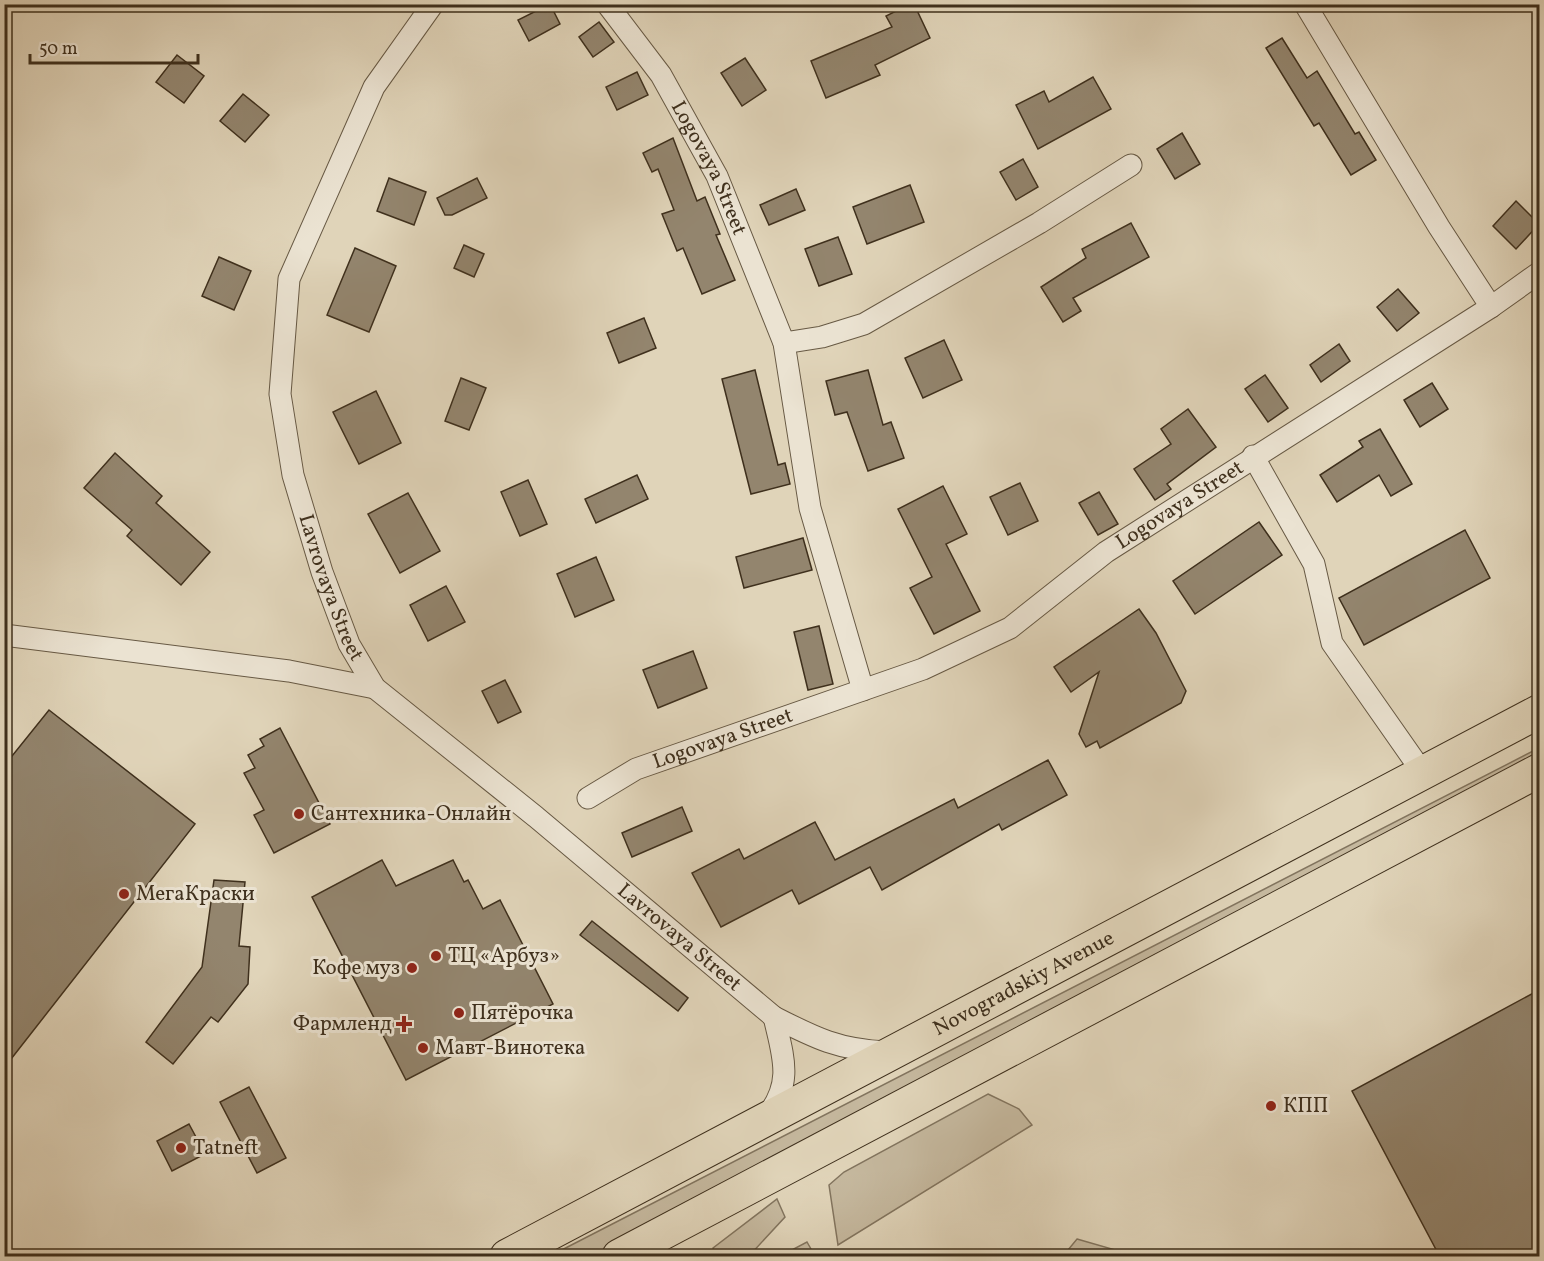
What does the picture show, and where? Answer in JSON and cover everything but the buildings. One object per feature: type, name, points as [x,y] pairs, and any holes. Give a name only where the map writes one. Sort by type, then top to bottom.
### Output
[{"type":"main road","name":"Novogradskiy Avenue","points":[[507,1257],[1539,711]]},
{"type":"main road","points":[[619,1257],[1539,770]]},
{"type":"street","name":"Lavrovaya Street","points":[[433,4],[375,87],[289,279],[280,394],[294,475],[322,572],[345,634],[375,688],[536,817],[774,1017],[822,1042],[860,1051],[896,1052]]},
{"type":"street","points":[[1305,4],[1439,227],[1491,306]]},
{"type":"street","name":"Logovaya Street","points":[[609,5],[661,75],[717,176],[784,343],[810,508],[864,690]]},
{"type":"street","points":[[784,343],[822,337],[864,324],[1039,223],[1131,165]]},
{"type":"street","name":"Logovaya Street","points":[[588,798],[636,769],[923,669],[1010,628],[1106,552],[1491,306],[1539,272]]},
{"type":"street","points":[[1253,456],[1314,564],[1332,643],[1423,773]]},
{"type":"street","points":[[4,635],[290,671],[375,688]]},
{"type":"street","points":[[761,1124],[779,1101],[785,1068],[774,1017]]},
{"type":"shaded area","points":[[1539,748],[1539,767],[594,1256],[550,1256]]},
{"type":"shaded area","points":[[988,1094],[1019,1109],[1032,1125],[838,1245],[829,1185],[844,1172]]},
{"type":"shaded area","points":[[777,1199],[785,1217],[749,1256],[715,1256],[713,1248]]},
{"type":"shaded area","points":[[1077,1239],[1119,1251],[1121,1256],[1063,1256]]},
{"type":"shaded area","points":[[807,1242],[815,1256],[782,1256],[784,1254]]},
{"type":"place","name":"Сантехника-Онлайн","points":[[299,814]]},
{"type":"place","name":"МегаКраски","points":[[124,894]]},
{"type":"place","name":"ТЦ «Арбуз»","points":[[436,956]]},
{"type":"place","name":"Кофе муз","points":[[412,968]]},
{"type":"place","name":"Пятёрочка","points":[[459,1013]]},
{"type":"place","name":"Фармленд","points":[[404,1024]]},
{"type":"place","name":"Мавт-Винотека","points":[[423,1048]]},
{"type":"place","name":"КПП","points":[[1271,1106]]},
{"type":"place","name":"Tatneft","points":[[181,1148]]}]
